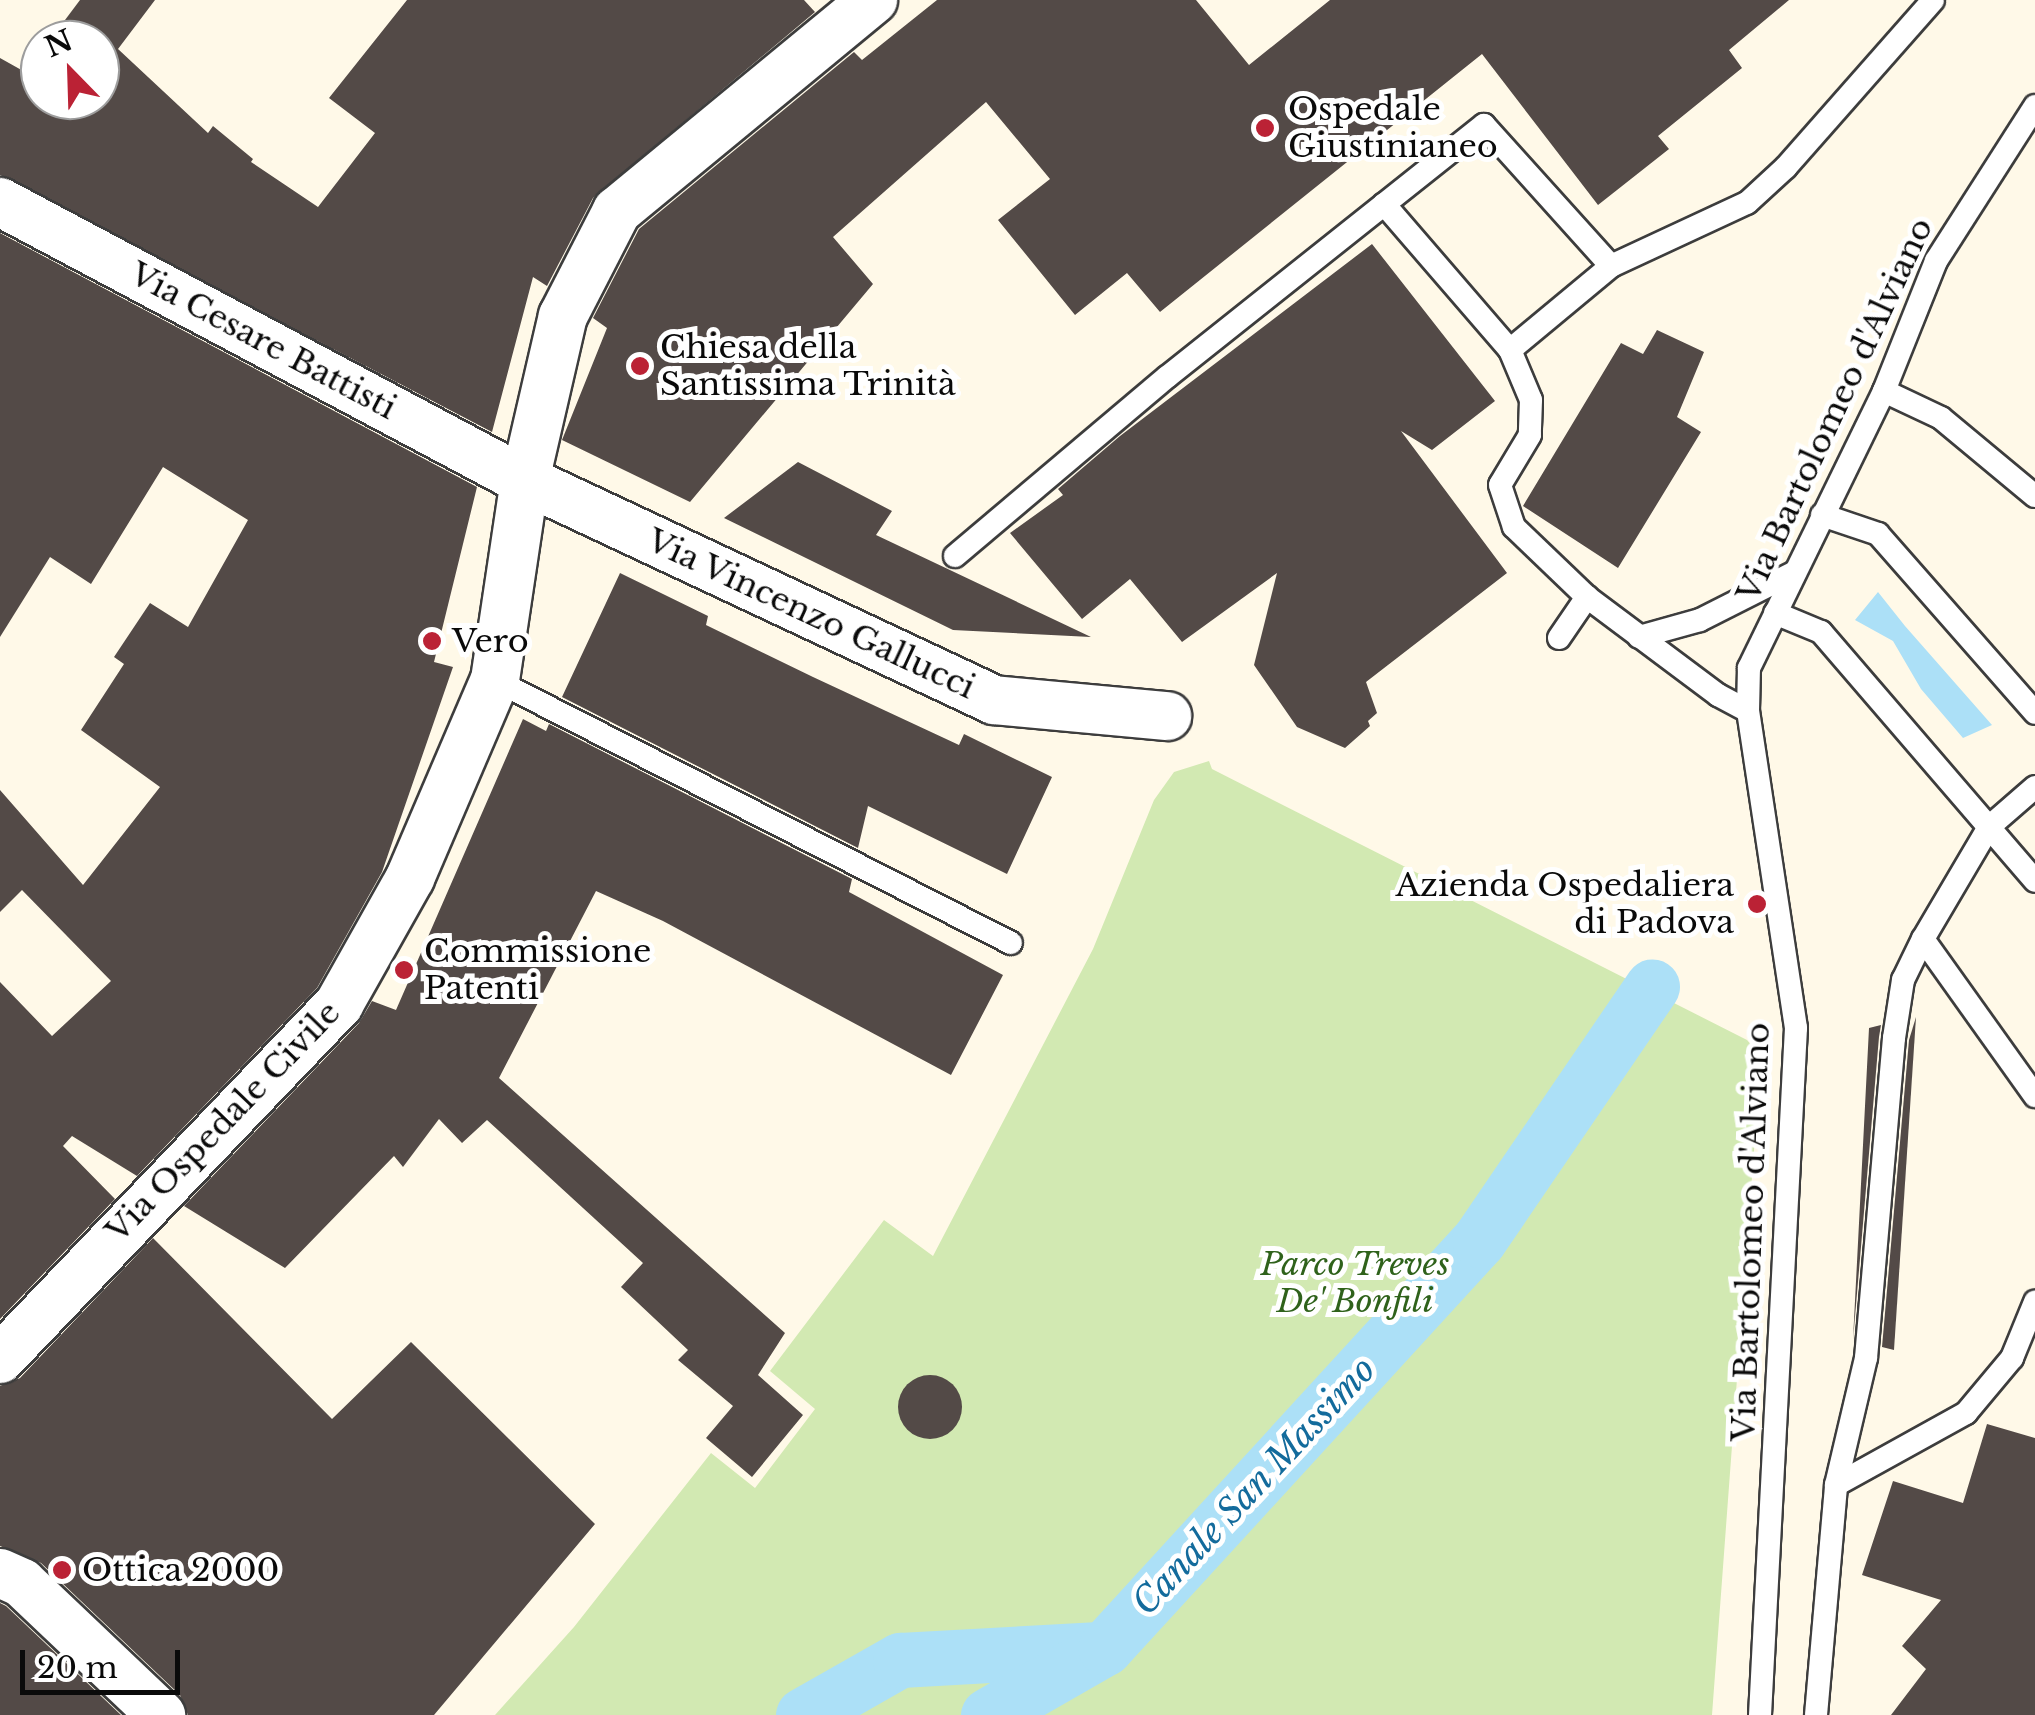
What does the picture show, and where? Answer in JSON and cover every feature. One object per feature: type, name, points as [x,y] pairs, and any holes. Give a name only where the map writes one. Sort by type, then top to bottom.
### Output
[{"type":"street","name":"Via Ospedale Civile","points":[[0,1360],[339,1004],[410,878],[495,680],[525,480],[562,316],[617,211],[872,0]]},
{"type":"street","name":"Via Cesare Battisti","points":[[0,202],[525,480]]},
{"type":"street","name":"Via Vincenzo Gallucci","points":[[525,480],[994,700],[1167,716]]},
{"type":"street","points":[[0,1573],[22,1583],[161,1715]]},
{"type":"lane","points":[[1510,350],[1611,266],[1747,203],[1786,167],[1934,0]]},
{"type":"lane","name":"Via Bartolomeo d'Alviano","points":[[1760,1715],[1796,1028],[1748,710],[1749,668],[1884,391],[1936,261],[2035,106]]},
{"type":"lane","points":[[955,556],[1167,377],[1484,125],[1611,266]]},
{"type":"lane","points":[[1384,204],[1510,350],[1531,400],[1530,435],[1500,486],[1514,527],[1639,637],[1718,695],[1748,710]]},
{"type":"lane","points":[[1884,391],[1941,418],[2035,496]]},
{"type":"lane","points":[[1822,515],[1878,534],[2035,713]]},
{"type":"lane","points":[[1639,637],[1700,620],[1795,572]]},
{"type":"lane","points":[[1559,638],[1588,596]]},
{"type":"lane","points":[[1776,613],[1821,632],[2035,881]]},
{"type":"lane","points":[[495,680],[1011,943]]},
{"type":"lane","points":[[1816,1715],[1836,1485],[1866,1358],[1894,1038],[1903,980],[1989,826],[2035,787]]},
{"type":"lane","points":[[1923,939],[2035,1096]]},
{"type":"lane","points":[[1836,1485],[1966,1413],[2012,1358],[2035,1302]]},
{"type":"green space","name":"Parco Treves De' Bonfili","points":[[1209,761],[1212,769],[1747,1040],[1761,1056],[1712,1715],[495,1715],[574,1627],[711,1453],[755,1488],[815,1409],[770,1371],[884,1220],[933,1256],[1093,949],[1154,800],[1174,772]]},
{"type":"water","points":[[1878,592],[1992,725],[1963,738],[1921,689],[1893,641],[1855,620]]},
{"type":"building","points":[[80,0],[155,0],[120,46],[120,20],[65,20]]},
{"type":"building","points":[[407,0],[804,0],[815,12],[593,198],[547,286],[533,277],[492,432],[0,175],[0,58],[20,69],[20,120],[120,120],[120,51],[208,133],[213,126],[253,159],[251,162],[318,207],[375,133],[329,98]]},
{"type":"building","points":[[937,0],[1196,0],[1249,65],[1330,0],[1789,0],[1729,50],[1742,68],[1658,136],[1669,149],[1598,205],[1482,54],[1160,312],[1127,273],[1075,315],[998,220],[1050,179],[986,102],[833,237],[873,284],[690,502],[562,440],[607,328],[593,318],[639,229],[854,52],[862,60]]},
{"type":"building","points":[[0,233],[477,487],[434,662],[453,667],[382,872],[317,988],[137,1176],[72,1136],[63,1146],[115,1199],[0,1319],[0,982],[52,1036],[111,981],[22,890],[0,912],[0,790],[83,885],[160,787],[81,730],[124,664],[114,657],[150,603],[188,627],[248,520],[163,467],[91,584],[50,557],[0,637]]},
{"type":"building","points":[[1372,244],[1495,401],[1432,450],[1401,431],[1507,573],[1366,682],[1377,713],[1368,721],[1370,726],[1345,748],[1297,727],[1254,665],[1277,573],[1182,642],[1130,579],[1082,619],[1010,533],[1063,495],[1058,489],[1120,436]]},
{"type":"building","points":[[1657,330],[1704,352],[1677,417],[1701,432],[1618,568],[1523,506],[1621,343],[1643,354]]},
{"type":"building","points":[[798,462],[892,511],[876,535],[1091,637],[953,630],[724,518]]},
{"type":"building","points":[[620,573],[708,616],[706,625],[813,677],[959,745],[964,734],[1052,777],[1007,874],[868,806],[858,848],[562,697]]},
{"type":"building","points":[[523,719],[546,731],[549,724],[852,879],[849,892],[1003,975],[951,1075],[663,921],[596,891],[499,1078],[785,1333],[758,1375],[803,1415],[752,1477],[706,1438],[733,1406],[678,1360],[688,1350],[621,1287],[643,1263],[487,1120],[462,1143],[439,1119],[403,1167],[394,1156],[285,1268],[184,1206],[359,1023],[372,1001],[396,1010]]},
{"type":"building","points":[[1916,1017],[1894,1350],[1882,1347],[1909,1040]]},
{"type":"building","points":[[1881,1025],[1879,1037],[1853,1340],[1869,1028]]},
{"type":"building","points":[[153,1238],[332,1419],[411,1342],[595,1524],[434,1715],[188,1715],[180,1695],[41,1563],[0,1546],[0,1386],[20,1378]]},
{"type":"building","points":[[930,1375],[953,1384],[962,1407],[953,1430],[930,1439],[907,1430],[898,1407],[907,1384]]},
{"type":"building","points":[[1987,1424],[2035,1438],[2035,1715],[1891,1715],[1926,1669],[1902,1646],[1941,1600],[1862,1575],[1893,1481],[1963,1503]]},
{"type":"building","points":[[0,1603],[6,1606],[121,1715],[0,1715]]},
{"type":"waterway","name":"Canale San Massimo","points":[[988,1715],[1105,1648],[1479,1240],[1652,986]]},
{"type":"waterway","points":[[803,1715],[900,1660],[1095,1649]]},
{"type":"place","name":"Ospedale Giustinianeo","points":[[1265,128]]},
{"type":"place","name":"Chiesa della Santissima Trinità","points":[[640,366]]},
{"type":"place","name":"Vero","points":[[432,641]]},
{"type":"place","name":"Azienda Ospedaliera di Padova","points":[[1757,904]]},
{"type":"place","name":"Commissione Patenti","points":[[404,970]]},
{"type":"place","name":"Ottica 2000","points":[[62,1570]]}]
